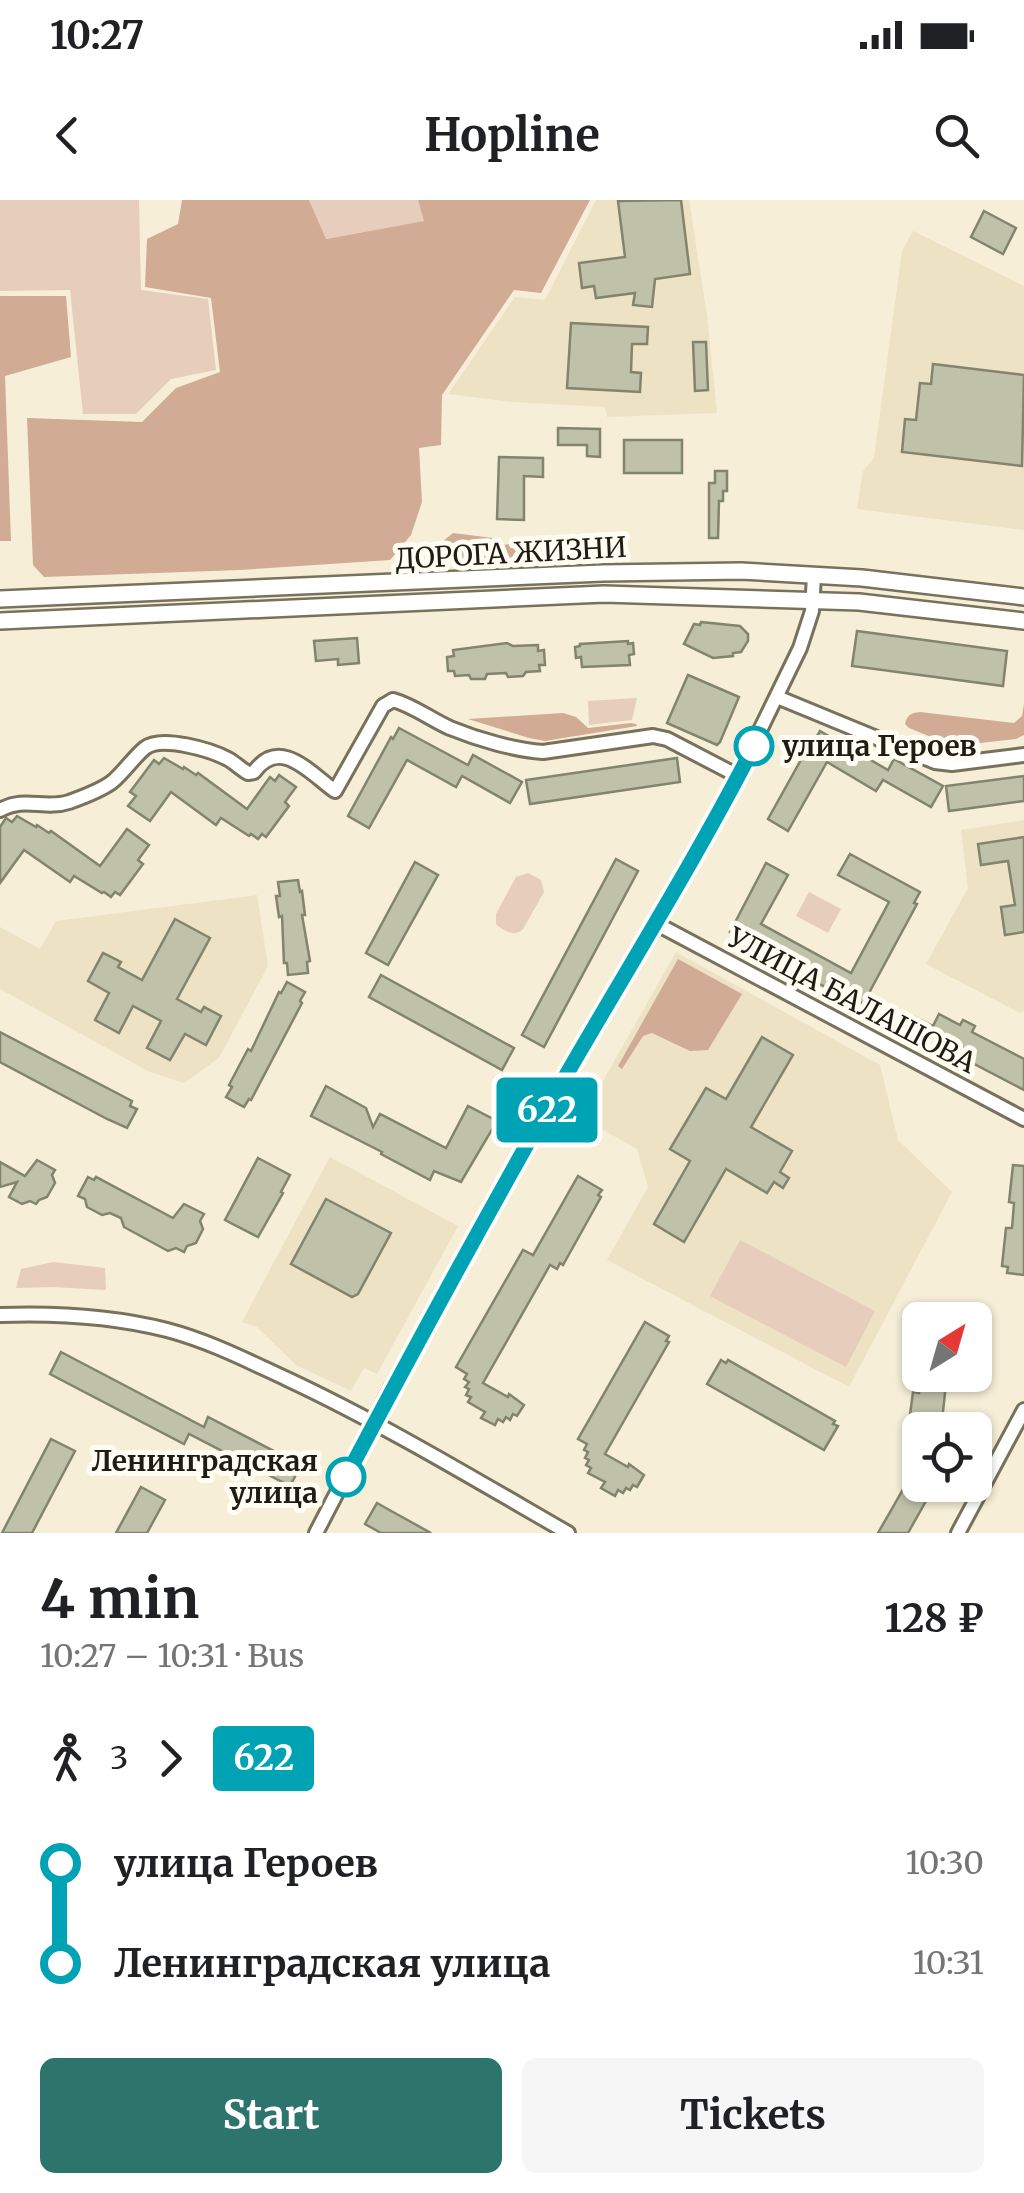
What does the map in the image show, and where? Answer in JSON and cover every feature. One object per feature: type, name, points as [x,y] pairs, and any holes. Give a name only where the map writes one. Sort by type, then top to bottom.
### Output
[{"type":"main road","name":"ДОРОГА ЖИЗНИ","points":[[0,599],[634,572],[741,571],[862,578],[1024,598]]},
{"type":"main road","name":"ДОРОГА ЖИЗНИ","points":[[0,621],[604,594],[859,602],[1024,621]]},
{"type":"street","points":[[316,1533],[565,1077],[657,924],[738,776],[800,648],[812,611],[814,575]]},
{"type":"street","points":[[778,697],[935,762],[952,764],[1024,755]]},
{"type":"street","points":[[0,810],[12,803],[54,805],[97,791],[148,745],[158,743],[206,750],[248,773],[269,757],[279,755],[336,792],[382,706],[393,700],[408,704],[450,728],[525,751],[543,752],[653,736],[667,738],[738,776]]},
{"type":"street","name":"УЛИЦА БАЛАШОВА","points":[[657,924],[1024,1119]]},
{"type":"street","points":[[0,1315],[43,1313],[131,1322],[219,1348],[374,1422],[568,1533]]},
{"type":"street","points":[[958,1533],[1024,1410]]},
{"type":"shaded area","points":[[0,200],[139,200],[141,290],[208,299],[216,370],[171,379],[136,414],[83,414],[70,290],[0,291]]},
{"type":"shaded area","points":[[182,200],[309,200],[326,239],[424,221],[418,200],[590,200],[541,293],[514,290],[442,395],[441,445],[419,448],[422,502],[411,535],[390,560],[44,577],[33,565],[27,418],[142,422],[176,388],[220,372],[211,298],[145,287],[147,239],[178,224]]},
{"type":"shaded area","points":[[309,200],[418,200],[425,221],[325,239]]},
{"type":"shaded area","points":[[596,200],[689,200],[717,413],[607,417],[605,407],[448,394],[515,297],[545,300]]},
{"type":"shaded area","points":[[913,231],[1024,286],[1024,530],[857,509],[863,471],[874,458],[902,251]]},
{"type":"shaded area","points":[[0,296],[66,296],[71,357],[5,376],[11,541],[0,541]]},
{"type":"shaded area","points":[[453,533],[493,538],[503,545],[546,541],[573,556],[555,560],[426,562]]},
{"type":"shaded area","points":[[637,698],[632,720],[589,725],[588,701]]},
{"type":"shaded area","points":[[1024,704],[1024,735],[1016,739],[953,746],[905,724],[910,715],[920,712],[1014,723],[1022,716]]},
{"type":"shaded area","points":[[563,713],[576,717],[588,728],[631,723],[637,726],[545,741],[468,719]]},
{"type":"shaded area","points":[[1024,820],[1024,1011],[1020,1013],[926,964],[968,888],[961,830]]},
{"type":"shaded area","points":[[528,873],[541,880],[544,892],[523,929],[509,932],[496,924],[496,914],[516,877]]},
{"type":"shaded area","points":[[809,892],[841,909],[828,933],[796,916]]},
{"type":"shaded area","points":[[257,895],[268,966],[219,1058],[184,1083],[148,1071],[0,989],[0,927],[40,949],[56,921]]},
{"type":"shaded area","points":[[676,952],[880,1065],[898,1140],[952,1192],[849,1387],[607,1260],[648,1187],[637,1149],[582,1118]]},
{"type":"shaded area","points":[[678,959],[742,994],[708,1050],[690,1051],[652,1033],[643,1036],[622,1069],[618,1066]]},
{"type":"shaded area","points":[[330,1157],[458,1226],[377,1374],[364,1368],[351,1391],[296,1365],[257,1327],[242,1322]]},
{"type":"shaded area","points":[[740,1240],[875,1311],[846,1367],[710,1296]]},
{"type":"shaded area","points":[[53,1262],[105,1268],[106,1290],[16,1288],[21,1269]]},
{"type":"building","points":[[681,200],[690,274],[655,279],[652,307],[633,305],[635,293],[596,298],[594,286],[582,288],[579,263],[625,257],[618,201]]},
{"type":"building","points":[[984,211],[1016,228],[1003,254],[971,237]]},
{"type":"building","points":[[571,323],[648,327],[647,344],[632,344],[631,372],[641,373],[640,392],[567,388]]},
{"type":"building","points":[[693,342],[706,342],[708,390],[695,391]]},
{"type":"building","points":[[933,364],[1024,375],[1022,466],[902,452],[905,419],[916,420],[920,383],[931,384]]},
{"type":"building","points":[[558,428],[600,429],[600,457],[587,456],[587,445],[558,445]]},
{"type":"building","points":[[624,440],[682,440],[682,473],[624,473]]},
{"type":"building","points":[[499,457],[543,458],[543,477],[524,476],[524,520],[497,519]]},
{"type":"building","points":[[715,471],[727,471],[727,491],[723,491],[723,501],[719,501],[718,538],[709,538],[709,483],[715,483]]},
{"type":"building","points":[[694,624],[740,626],[748,634],[748,641],[733,656],[713,658],[684,644]]},
{"type":"building","points":[[857,631],[1007,651],[1003,686],[852,666]]},
{"type":"building","points":[[357,638],[359,663],[338,665],[338,659],[316,661],[314,641]]},
{"type":"building","points":[[507,643],[538,645],[538,651],[544,650],[545,665],[539,665],[540,671],[523,676],[487,674],[485,679],[455,676],[454,671],[448,671],[447,657],[454,656],[453,650]]},
{"type":"building","points":[[633,643],[634,654],[629,655],[630,665],[582,667],[581,657],[576,658],[575,647],[580,644]]},
{"type":"building","points":[[688,675],[739,697],[717,745],[667,723]]},
{"type":"building","points":[[399,728],[468,765],[473,755],[522,782],[510,803],[462,776],[456,787],[407,760],[369,828],[348,816]]},
{"type":"building","points":[[820,731],[888,770],[894,759],[943,786],[931,807],[883,780],[876,791],[827,762],[788,831],[768,819]]},
{"type":"building","points":[[164,758],[198,773],[247,809],[270,777],[275,781],[279,775],[296,787],[285,802],[289,806],[266,837],[262,834],[258,839],[221,818],[216,825],[171,792],[150,821],[128,806],[136,796],[130,792],[154,760],[159,764]]},
{"type":"building","points":[[677,758],[680,782],[530,804],[526,780]]},
{"type":"building","points":[[1024,776],[1024,801],[949,811],[946,786]]},
{"type":"building","points":[[17,816],[51,831],[100,866],[127,829],[149,845],[138,860],[143,864],[120,895],[115,892],[111,897],[74,876],[70,882],[24,850],[0,883],[0,827],[6,818],[12,822]]},
{"type":"building","points":[[1024,837],[1024,932],[1005,935],[1001,907],[1015,905],[1008,861],[981,865],[978,844]]},
{"type":"building","points":[[850,854],[920,892],[863,1004],[851,997],[849,1000],[730,932],[766,863],[788,875],[761,924],[851,973],[889,902],[838,875]]},
{"type":"building","points":[[616,859],[638,871],[544,1047],[522,1035]]},
{"type":"building","points":[[415,862],[438,875],[388,965],[366,953]]},
{"type":"building","points":[[298,880],[310,961],[308,973],[288,975],[276,896],[280,896],[278,882]]},
{"type":"building","points":[[175,919],[210,938],[177,999],[201,1012],[204,1007],[221,1016],[206,1045],[185,1034],[170,1060],[147,1048],[161,1021],[133,1006],[119,1033],[95,1020],[109,993],[88,981],[103,953],[142,980]]},
{"type":"building","points":[[381,975],[514,1048],[502,1070],[369,997]]},
{"type":"building","points":[[287,982],[305,992],[302,1003],[244,1107],[226,1097],[232,1087],[229,1085]]},
{"type":"building","points":[[939,1014],[960,1025],[963,1020],[975,1026],[972,1032],[1024,1059],[1024,1090],[934,1043],[936,1039],[910,1025],[915,1017],[933,1026]]},
{"type":"building","points":[[0,1032],[132,1101],[130,1106],[137,1109],[127,1128],[0,1062]]},
{"type":"building","points":[[762,1037],[793,1055],[751,1127],[792,1151],[780,1172],[789,1178],[783,1188],[774,1182],[767,1193],[726,1169],[684,1242],[654,1224],[690,1161],[670,1149],[706,1088],[726,1099]]},
{"type":"building","points":[[326,1086],[366,1108],[373,1127],[380,1114],[446,1148],[468,1106],[497,1121],[461,1182],[434,1171],[430,1180],[311,1116]]},
{"type":"building","points":[[258,1158],[290,1175],[258,1237],[225,1220]]},
{"type":"building","points":[[37,1160],[55,1170],[55,1183],[47,1197],[36,1204],[22,1204],[9,1197],[17,1182],[0,1187],[0,1162],[25,1176]]},
{"type":"building","points":[[1013,1165],[1024,1166],[1024,1275],[1007,1273],[1008,1267],[1002,1266],[1006,1228],[1012,1228],[1014,1203],[1009,1202]]},
{"type":"building","points":[[578,1176],[602,1190],[598,1195],[601,1197],[563,1265],[560,1263],[557,1269],[550,1265],[483,1383],[524,1405],[517,1416],[513,1414],[510,1420],[506,1417],[503,1422],[498,1419],[495,1425],[481,1418],[485,1412],[468,1402],[471,1397],[466,1395],[469,1389],[465,1387],[469,1382],[464,1379],[467,1374],[456,1367],[523,1250],[533,1255]]},
{"type":"building","points":[[88,1177],[96,1177],[173,1218],[184,1204],[204,1214],[200,1221],[203,1229],[196,1243],[184,1252],[176,1248],[168,1251],[124,1227],[121,1218],[87,1207],[85,1199],[78,1196]]},
{"type":"building","points":[[326,1199],[391,1233],[358,1294],[352,1297],[291,1264]]},
{"type":"building","points":[[645,1322],[669,1336],[669,1342],[605,1454],[644,1475],[637,1487],[626,1488],[623,1493],[618,1490],[615,1496],[601,1488],[605,1482],[588,1473],[591,1468],[586,1465],[588,1452],[584,1450],[587,1444],[578,1439]]},
{"type":"building","points":[[61,1352],[204,1427],[208,1417],[301,1465],[290,1486],[189,1434],[184,1444],[50,1374]]},
{"type":"building","points":[[721,1360],[728,1360],[835,1421],[833,1424],[838,1426],[824,1450],[707,1384]]},
{"type":"building","points":[[913,1392],[945,1392],[943,1412],[910,1412]]},
{"type":"building","points":[[51,1439],[75,1451],[32,1533],[2,1533]]},
{"type":"building","points":[[141,1487],[165,1500],[147,1533],[116,1533]]},
{"type":"building","points":[[902,1491],[902,1502],[925,1502],[908,1533],[878,1533]]},
{"type":"building","points":[[377,1503],[431,1533],[381,1533],[365,1524]]},
{"type":"bus line","name":"622","points":[[346,1477],[388,1394],[565,1077],[709,832],[754,746]]},
{"type":"place","name":"улица Героев","points":[[754,746]]},
{"type":"place","name":"Ленинградская улица","points":[[346,1477]]}]
